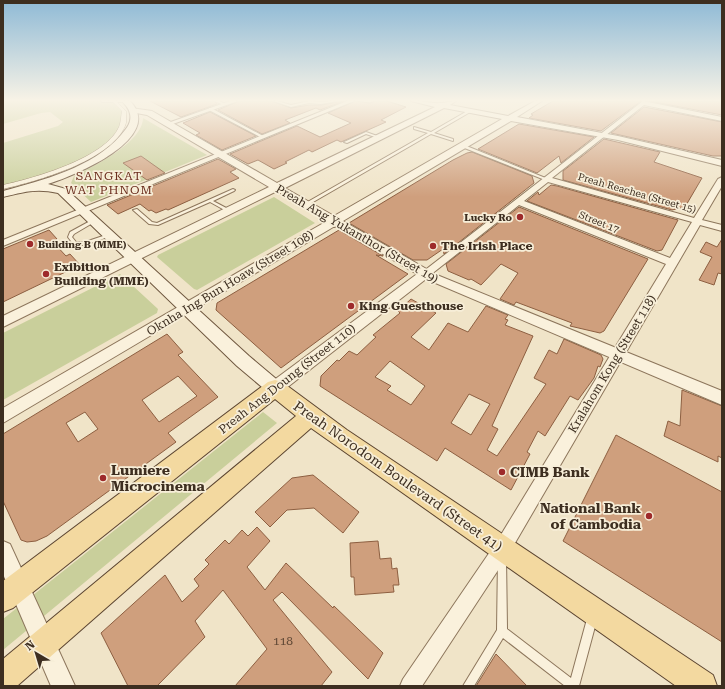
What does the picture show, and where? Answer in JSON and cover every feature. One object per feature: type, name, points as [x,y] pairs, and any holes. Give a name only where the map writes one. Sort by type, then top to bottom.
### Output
[{"type":"main road","points":[[3,194],[30,187],[70,172],[94,160],[113,148],[128,133]]},
{"type":"main road","points":[[30,187],[46,186],[62,190],[61,184],[70,172]]},
{"type":"main road","name":"Preah Norodom Boulevard (Street 41)","points":[[62,190],[242,361],[310,416],[702,686]]},
{"type":"main road","name":"Preah Ang Doung (Street 110)","points":[[11,592],[275,388]]},
{"type":"main road","points":[[3,678],[310,416]]},
{"type":"street","points":[[3,187],[52,173],[81,161],[103,148],[118,133]]},
{"type":"street","name":"Preah Ang Yukanthor (Street 19)","points":[[183,133],[425,274],[722,398]]},
{"type":"street","points":[[3,243],[272,133]]},
{"type":"street","points":[[3,322],[388,133]]},
{"type":"street","name":"Oknha Ing Bun Hoaw (Street 108)","points":[[3,416],[485,133]]},
{"type":"street","points":[[592,133],[722,163]]},
{"type":"street","name":"Preah Ang Doung (Street 110)","points":[[275,388],[425,274],[602,135]]},
{"type":"street","name":"Preah Reachea (Street 15)","points":[[546,179],[722,228]]},
{"type":"street","name":"Kralahom Kong (Street 118)","points":[[413,685],[502,549],[722,179]]},
{"type":"street","name":"Street 17","points":[[517,202],[672,263]]},
{"type":"street","points":[[3,551],[11,592],[44,643],[63,686]]},
{"type":"lane","points":[[255,133],[262,137]]},
{"type":"lane","points":[[346,142],[366,133]]},
{"type":"lane","points":[[366,133],[378,138]]},
{"type":"lane","points":[[306,204],[431,134],[452,140]]},
{"type":"lane","points":[[463,146],[546,179]]},
{"type":"lane","points":[[135,210],[151,224],[158,224],[233,190]]},
{"type":"lane","points":[[211,201],[228,211]]},
{"type":"lane","points":[[94,221],[72,233],[70,237],[75,243],[85,244],[109,235]]},
{"type":"lane","points":[[468,686],[502,631],[502,549]]},
{"type":"lane","points":[[502,631],[573,686],[594,612]]},
{"type":"green space","points":[[35,133],[115,133],[101,148],[70,166],[3,187],[3,143]]},
{"type":"green space","points":[[137,133],[169,133],[207,155],[91,202],[71,183],[74,176],[93,167],[116,153]]},
{"type":"green space","points":[[274,197],[315,223],[197,290],[157,257],[158,255]]},
{"type":"green space","points":[[120,274],[158,309],[157,313],[3,400],[3,333]]},
{"type":"green space","points":[[263,412],[277,423],[3,650],[3,619]]},
{"type":"building","points":[[200,133],[251,133],[256,136],[222,150],[196,135]]},
{"type":"building","points":[[280,133],[312,133],[320,137],[329,133],[361,133],[341,142],[337,140],[312,152],[309,150],[274,169],[258,160],[248,164],[230,154]]},
{"type":"building","points":[[504,133],[572,133],[594,137],[561,163],[559,156],[537,173],[478,149]]},
{"type":"building","points":[[612,133],[722,133],[722,156],[713,156]]},
{"type":"building","points":[[604,139],[660,152],[654,162],[702,178],[685,207],[672,210],[563,180],[563,171]]},
{"type":"building","points":[[472,152],[532,176],[534,183],[444,254],[443,249],[427,260],[413,260],[349,223],[453,160]]},
{"type":"building","points":[[141,156],[165,173],[147,180],[123,163]]},
{"type":"building","points":[[218,159],[236,169],[230,172],[239,178],[168,210],[166,209],[156,213],[151,210],[149,211],[140,204],[118,214],[107,205]]},
{"type":"building","points":[[551,185],[678,220],[662,250],[657,251],[527,201],[538,192],[539,195]]},
{"type":"building","points":[[519,207],[648,259],[604,331],[600,333],[570,326],[572,323],[516,302],[514,305],[500,299],[518,273],[501,264],[481,285],[471,279],[469,280],[448,271],[446,264]]},
{"type":"building","points":[[49,230],[57,239],[52,241],[66,256],[70,254],[80,265],[3,302],[3,249]]},
{"type":"building","points":[[339,230],[383,256],[376,255],[408,274],[281,368],[216,310],[217,303]]},
{"type":"building","points":[[722,239],[722,274],[718,273],[714,285],[699,280],[712,257],[700,252],[706,242],[717,247]]},
{"type":"building","points":[[411,299],[436,313],[411,337],[429,350],[448,323],[468,332],[486,306],[508,315],[505,319],[508,320],[505,325],[533,336],[492,426],[498,429],[487,450],[497,456],[546,384],[534,378],[549,350],[557,354],[564,339],[601,355],[603,359],[600,367],[598,366],[594,378],[578,400],[570,396],[545,436],[538,431],[527,452],[530,454],[511,490],[445,448],[437,461],[320,386],[321,376],[337,360],[339,361],[349,351],[357,355],[376,337],[373,335],[400,313],[398,311]],"holes":[[[390,361],[425,386],[411,405],[387,390],[391,386],[375,377]],[[469,394],[490,404],[471,435],[451,423]]]},
{"type":"building","points":[[167,334],[183,352],[178,355],[218,397],[168,433],[176,442],[47,536],[36,541],[27,542],[21,540],[3,501],[3,434]],"holes":[[[178,376],[197,396],[159,422],[142,400]],[[85,412],[98,429],[78,442],[66,423]]]},
{"type":"building","points":[[682,390],[722,406],[722,458],[718,456],[718,462],[664,436],[668,421],[680,426]]},
{"type":"building","name":"National Bank of Cambodia","points":[[616,435],[722,492],[722,642],[563,541]]},
{"type":"building","points":[[313,475],[359,512],[343,533],[314,508],[287,510],[270,527],[255,512],[292,478]]},
{"type":"building","points":[[257,527],[270,541],[247,567],[265,590],[286,563],[333,608],[334,606],[383,653],[368,679],[282,592],[273,600],[332,672],[321,686],[235,686],[267,649],[223,590],[195,621],[205,637],[157,686],[128,686],[101,633],[165,575],[182,602],[199,586],[194,579],[209,564],[205,560],[225,540],[229,544],[242,530],[248,536]]},
{"type":"building","points":[[378,541],[380,559],[391,558],[392,569],[397,568],[399,585],[393,585],[394,592],[355,595],[354,577],[351,577],[350,543]]},
{"type":"building","points":[[496,654],[527,686],[476,686]]},
{"type":"place","name":"Lucky Ro","points":[[520,217]]},
{"type":"place","name":"Building B (MME)","points":[[30,244]]},
{"type":"place","name":"The Irish Place","points":[[433,246]]},
{"type":"place","name":"Exibition Building (MME)","points":[[46,274]]},
{"type":"place","name":"King Guesthouse","points":[[351,306]]},
{"type":"place","name":"CIMB Bank","points":[[502,472]]},
{"type":"place","name":"Lumiere Microcinema","points":[[103,478]]},
{"type":"place","name":"National Bank of Cambodia","points":[[649,516]]},
{"type":"district","name":"SANGKAT WAT PHNOM","points":[[109,183]]}]
